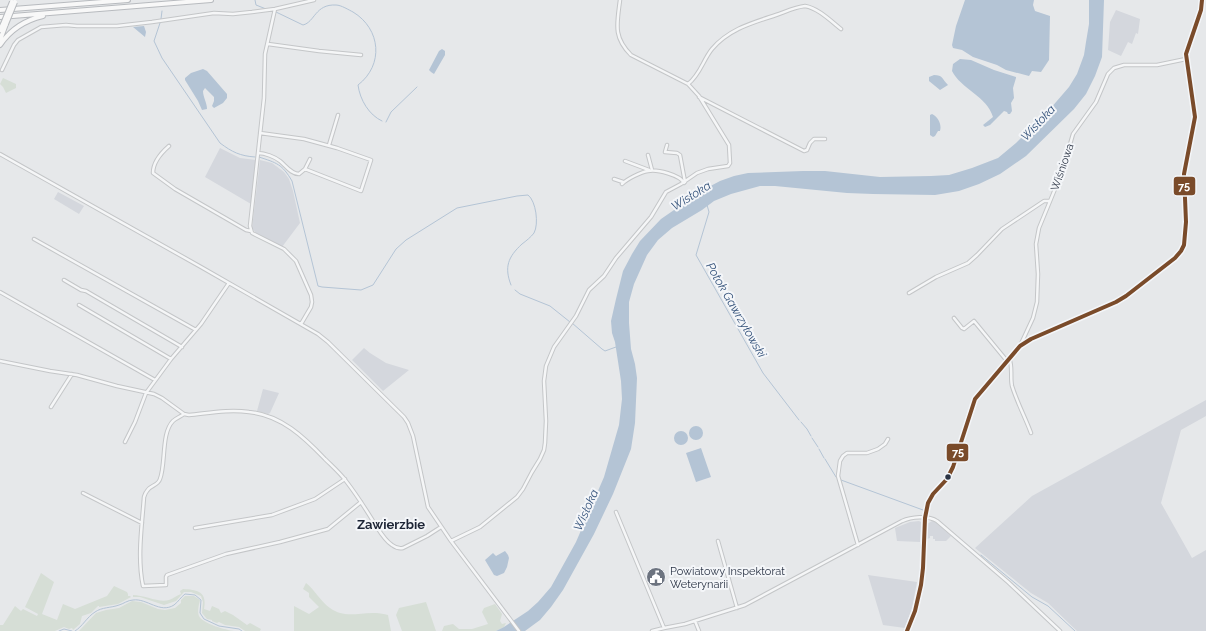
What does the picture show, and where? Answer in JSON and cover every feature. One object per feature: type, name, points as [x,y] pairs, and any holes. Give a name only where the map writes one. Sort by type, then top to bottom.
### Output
[{"type":"highway","points":[[0,9],[128,0]]},
{"type":"highway","points":[[0,17],[212,0]]},
{"type":"highway","points":[[0,40],[4,24],[14,1]]},
{"type":"highway","points":[[0,45],[8,35],[26,22],[35,18],[60,13]]},
{"type":"highway","points":[[0,30],[4,24]]},
{"type":"street","points":[[2,70],[18,40],[35,30],[46,26],[117,26],[214,13],[234,14],[275,9],[314,0]]},
{"type":"street","points":[[451,541],[480,527],[517,496],[523,489],[540,459],[544,450],[546,424],[545,375],[547,363],[554,347],[578,312],[589,290],[604,276],[616,258],[651,217],[664,195],[669,190],[684,183],[697,173],[708,169],[728,166],[730,163],[729,145],[699,96],[688,84],[631,55],[619,40],[617,30],[620,0]]},
{"type":"street","points":[[907,631],[915,611],[921,585],[927,506],[947,479],[954,463],[975,399],[1020,346],[1031,339],[1116,302],[1176,258],[1182,251],[1186,229],[1183,180],[1184,168],[1195,116],[1195,108],[1186,59],[1187,50],[1201,10],[1202,0]]},
{"type":"street","points":[[688,84],[695,78],[710,52],[718,42],[732,31],[745,25],[805,6],[810,7],[821,14],[841,29]]},
{"type":"street","points":[[251,231],[250,226],[264,98],[264,65],[275,9]]},
{"type":"street","points":[[268,44],[361,55]]},
{"type":"street","name":"Wiśniowa","points":[[1020,346],[1033,318],[1037,302],[1038,286],[1036,237],[1049,201],[1062,172],[1073,134],[1093,106],[1106,78],[1111,71],[1124,65],[1157,65],[1186,59]]},
{"type":"street","points":[[699,96],[804,151],[807,150],[810,143],[814,139],[824,139]]},
{"type":"street","points":[[329,145],[338,115]]},
{"type":"street","points":[[260,133],[304,138],[371,160],[361,191],[305,169]]},
{"type":"street","points":[[667,145],[665,152],[677,153],[680,155],[684,183]]},
{"type":"street","points":[[170,146],[156,161],[153,168],[153,173],[175,189],[246,230],[251,231],[284,249],[296,261],[311,295],[312,302],[311,307],[301,324]]},
{"type":"street","points":[[258,153],[278,159],[295,173],[300,174],[305,169],[310,159]]},
{"type":"street","points":[[0,154],[301,324],[328,342],[404,417],[408,423],[413,436],[428,506],[451,541],[519,631]]},
{"type":"street","points":[[648,155],[651,171]]},
{"type":"street","points":[[625,161],[651,171],[662,172],[679,177],[684,183]]},
{"type":"street","points":[[614,179],[623,183],[651,171]]},
{"type":"street","points":[[909,293],[936,277],[968,263],[1002,229],[1044,201],[1049,201]]},
{"type":"street","points":[[34,239],[196,330]]},
{"type":"street","points":[[64,280],[182,346]]},
{"type":"street","points":[[125,442],[135,422],[146,393],[171,359],[210,312],[229,283]]},
{"type":"street","points":[[0,292],[155,380]]},
{"type":"street","points":[[79,305],[171,359]]},
{"type":"street","points":[[954,318],[964,329],[974,321],[1007,361]]},
{"type":"street","points":[[1009,358],[1011,364],[1011,381],[1014,393],[1031,433]]},
{"type":"street","points":[[0,361],[72,374],[146,393],[162,398],[184,414],[189,415],[230,411],[249,412],[270,417],[287,425],[300,435],[345,479],[382,535],[392,546],[403,548],[432,534],[441,527]]},
{"type":"street","points":[[51,407],[72,374]]},
{"type":"street","points":[[184,414],[171,422],[164,451],[160,481],[147,491],[144,497],[141,546],[141,577],[143,586],[166,585],[167,574],[219,557],[328,530],[361,502]]},
{"type":"street","points":[[858,545],[838,476],[840,461],[845,454],[851,452],[867,453],[881,448],[888,439]]},
{"type":"street","points":[[195,528],[272,516],[315,499],[345,479]]},
{"type":"street","points":[[83,493],[142,523]]},
{"type":"street","points":[[616,512],[664,628]]},
{"type":"street","points":[[652,631],[685,624],[750,603],[905,520],[925,518],[934,519],[937,521],[1008,582],[1060,631]]},
{"type":"street","points":[[718,541],[736,608]]},
{"type":"street","points":[[695,621],[698,631]]},
{"type":"shaded area","points":[[1116,10],[1140,19],[1138,34],[1136,33],[1132,44],[1128,42],[1121,56],[1108,50],[1110,22]]},
{"type":"shaded area","points":[[3,78],[16,84],[16,88],[6,93],[0,84]]},
{"type":"shaded area","points":[[220,148],[240,158],[256,160],[251,204],[205,177]]},
{"type":"shaded area","points":[[260,160],[272,163],[284,172],[289,179],[293,191],[300,223],[282,247],[256,233],[252,228]]},
{"type":"shaded area","points":[[58,192],[84,206],[79,214],[54,199]]},
{"type":"shaded area","points":[[364,348],[386,363],[409,370],[383,391],[352,360]]},
{"type":"shaded area","points":[[263,389],[279,393],[270,413],[268,414],[257,411]]},
{"type":"shaded area","points":[[1206,400],[1206,416],[1181,430],[1161,503],[1192,558],[1206,550],[1206,631],[1077,631],[1048,603],[1031,593],[975,548],[1032,496]]},
{"type":"shaded area","points":[[932,521],[951,536],[946,541],[935,541],[933,536],[930,536],[930,538],[927,539],[927,524]]},
{"type":"shaded area","points":[[910,522],[921,522],[920,542],[897,541],[895,528]]},
{"type":"shaded area","points":[[41,573],[54,582],[42,614],[57,620],[63,604],[75,609],[107,596],[114,586],[127,592],[128,596],[131,597],[118,604],[98,606],[91,613],[82,616],[80,624],[73,630],[72,628],[69,629],[64,627],[55,631],[0,631],[0,625],[3,625],[15,606],[21,611],[23,609],[37,616],[38,614],[25,607]]},
{"type":"shaded area","points":[[868,575],[917,582],[912,608],[905,628],[883,625]]},
{"type":"shaded area","points":[[306,583],[330,608],[341,613],[380,613],[388,615],[391,631],[294,631],[294,606],[309,614],[319,607],[309,597],[309,593],[303,589]]},
{"type":"shaded area","points":[[183,589],[201,593],[205,603],[204,609],[210,611],[212,606],[219,609],[221,613],[225,611],[247,625],[250,623],[261,629],[260,631],[245,631],[239,627],[225,625],[219,622],[217,623],[207,619],[202,613],[203,602],[201,596],[191,592],[184,592],[176,601],[164,605],[140,597],[133,597],[133,595],[137,595],[165,601],[181,594],[180,591]]},
{"type":"shaded area","points":[[185,596],[194,596],[200,600],[198,614],[205,622],[220,628],[234,631],[79,631],[96,613],[119,608],[132,601],[141,602],[158,609],[165,610],[175,608],[181,603],[181,600]]},
{"type":"shaded area","points":[[426,602],[436,631],[402,631],[396,615],[399,608]]},
{"type":"shaded area","points":[[495,604],[502,614],[500,621],[502,624],[506,623],[504,627],[496,631],[442,631],[444,626],[453,624],[459,629],[472,629],[488,624],[482,612],[484,608]]},
{"type":"water","points":[[965,0],[1034,0],[1033,5],[1035,11],[1050,16],[1049,60],[1041,72],[1032,71],[1029,76],[1006,70],[997,65],[973,57],[962,50],[953,48],[952,45],[956,26]]},
{"type":"water","name":"Wisłoka","points":[[1089,0],[1104,0],[1102,57],[1086,94],[1074,109],[1026,156],[1000,174],[959,191],[935,195],[847,193],[775,186],[760,186],[731,194],[714,201],[672,228],[658,240],[647,255],[634,284],[629,302],[631,349],[637,378],[635,423],[631,449],[613,494],[594,534],[563,590],[540,620],[525,631],[496,631],[528,611],[551,587],[576,542],[604,477],[619,425],[622,399],[621,381],[611,321],[623,271],[640,241],[661,219],[703,190],[720,181],[734,176],[748,173],[803,171],[825,171],[880,177],[949,175],[998,158],[1016,143],[1050,109],[1069,87],[1077,74],[1084,55],[1089,24]]},
{"type":"water","points":[[144,26],[146,32],[145,37],[133,27]]},
{"type":"water","points":[[442,49],[445,51],[445,55],[434,74],[429,70],[439,51]]},
{"type":"water","points":[[960,59],[971,60],[994,70],[1016,77],[1013,88],[1014,98],[1011,103],[1012,111],[1010,114],[1004,111],[990,125],[985,127],[983,125],[993,117],[985,103],[961,83],[952,71],[953,64]]},
{"type":"water","points":[[203,69],[207,71],[227,94],[227,98],[223,103],[214,108],[212,106],[214,97],[205,88],[203,93],[207,109],[202,110],[185,78],[191,73]]},
{"type":"water","points":[[934,75],[941,77],[948,85],[940,90],[929,81],[929,77]]},
{"type":"water","points":[[932,114],[940,123],[940,131],[938,131],[933,137],[930,135],[930,115]]},
{"type":"water","points":[[696,426],[701,428],[703,433],[701,438],[696,440],[691,438],[689,433],[691,428]]},
{"type":"water","points":[[681,431],[686,433],[688,438],[686,443],[681,445],[676,443],[674,438],[676,433]]},
{"type":"water","points":[[701,448],[711,477],[696,482],[686,453]]},
{"type":"water","points":[[505,551],[509,558],[507,567],[504,573],[497,576],[494,575],[485,560],[493,553],[496,556]]},
{"type":"waterway","points":[[255,0],[256,5],[266,9]]},
{"type":"waterway","points":[[276,12],[303,25],[307,23],[319,10],[329,5],[336,5],[353,12],[362,19],[374,37],[376,47],[372,68],[358,85],[359,91],[369,111],[382,121]]},
{"type":"waterway","points":[[161,19],[162,11]]},
{"type":"waterway","points":[[160,23],[154,41],[162,58],[220,143],[236,153],[255,157]]},
{"type":"waterway","points":[[386,122],[391,112],[417,87]]},
{"type":"waterway","points":[[259,157],[278,165],[285,171],[292,181],[318,286],[361,290],[373,285],[396,249],[406,240],[457,208],[528,195],[535,207],[536,229],[534,233],[513,253],[508,268],[511,285]]},
{"type":"waterway","name":"Potok Gawrzyłowski","points":[[707,205],[709,212],[696,255],[763,373],[799,420]]},
{"type":"waterway","points":[[515,290],[520,294],[550,306],[570,322]]},
{"type":"waterway","points":[[572,323],[605,351],[616,347]]},
{"type":"waterway","name":"Potok Gawrzyłowski","points":[[801,422],[811,436]]},
{"type":"waterway","name":"Potok Gawrzyłowski","points":[[812,438],[818,447]]},
{"type":"waterway","name":"Potok Gawrzyłowski","points":[[819,449],[824,458]]},
{"type":"waterway","name":"Potok Gawrzyłowski","points":[[825,459],[836,477]]},
{"type":"waterway","name":"Potok Gawrzyłowski","points":[[841,480],[924,511]]},
{"type":"waterway","name":"Potok Gawrzyłowski","points":[[921,548],[923,524]]},
{"type":"waterway","points":[[981,555],[1032,597],[1048,606],[1075,631]]},
{"type":"waterway","name":"Potok Gawrzyłowski","points":[[919,583],[921,561]]},
{"type":"waterway","name":"Potok Gawrzyłowski","points":[[910,619],[918,586]]},
{"type":"waterway","points":[[75,631],[98,610],[133,600],[143,601],[164,608],[174,605],[185,594],[195,595],[201,600],[200,613],[204,619],[219,626],[239,629],[242,631]]},
{"type":"waterway","name":"Potok Gawrzyłowski","points":[[905,631],[908,624]]},
{"type":"waterway","points":[[59,631],[64,629],[72,631]]},
{"type":"transit line","name":"75","points":[[907,631],[915,611],[921,585],[925,518],[928,503],[933,494],[947,479],[953,467],[975,399],[1020,346],[1031,339],[1116,302],[1126,296],[1175,258],[1184,245],[1186,222],[1184,174],[1195,117],[1186,54],[1201,10],[1202,0]]},
{"type":"place","name":"Powiatowy Inspektorat Weterynarii","points":[[656,577]]},
{"type":"district","name":"Zawierzbie","points":[[391,524]]}]
